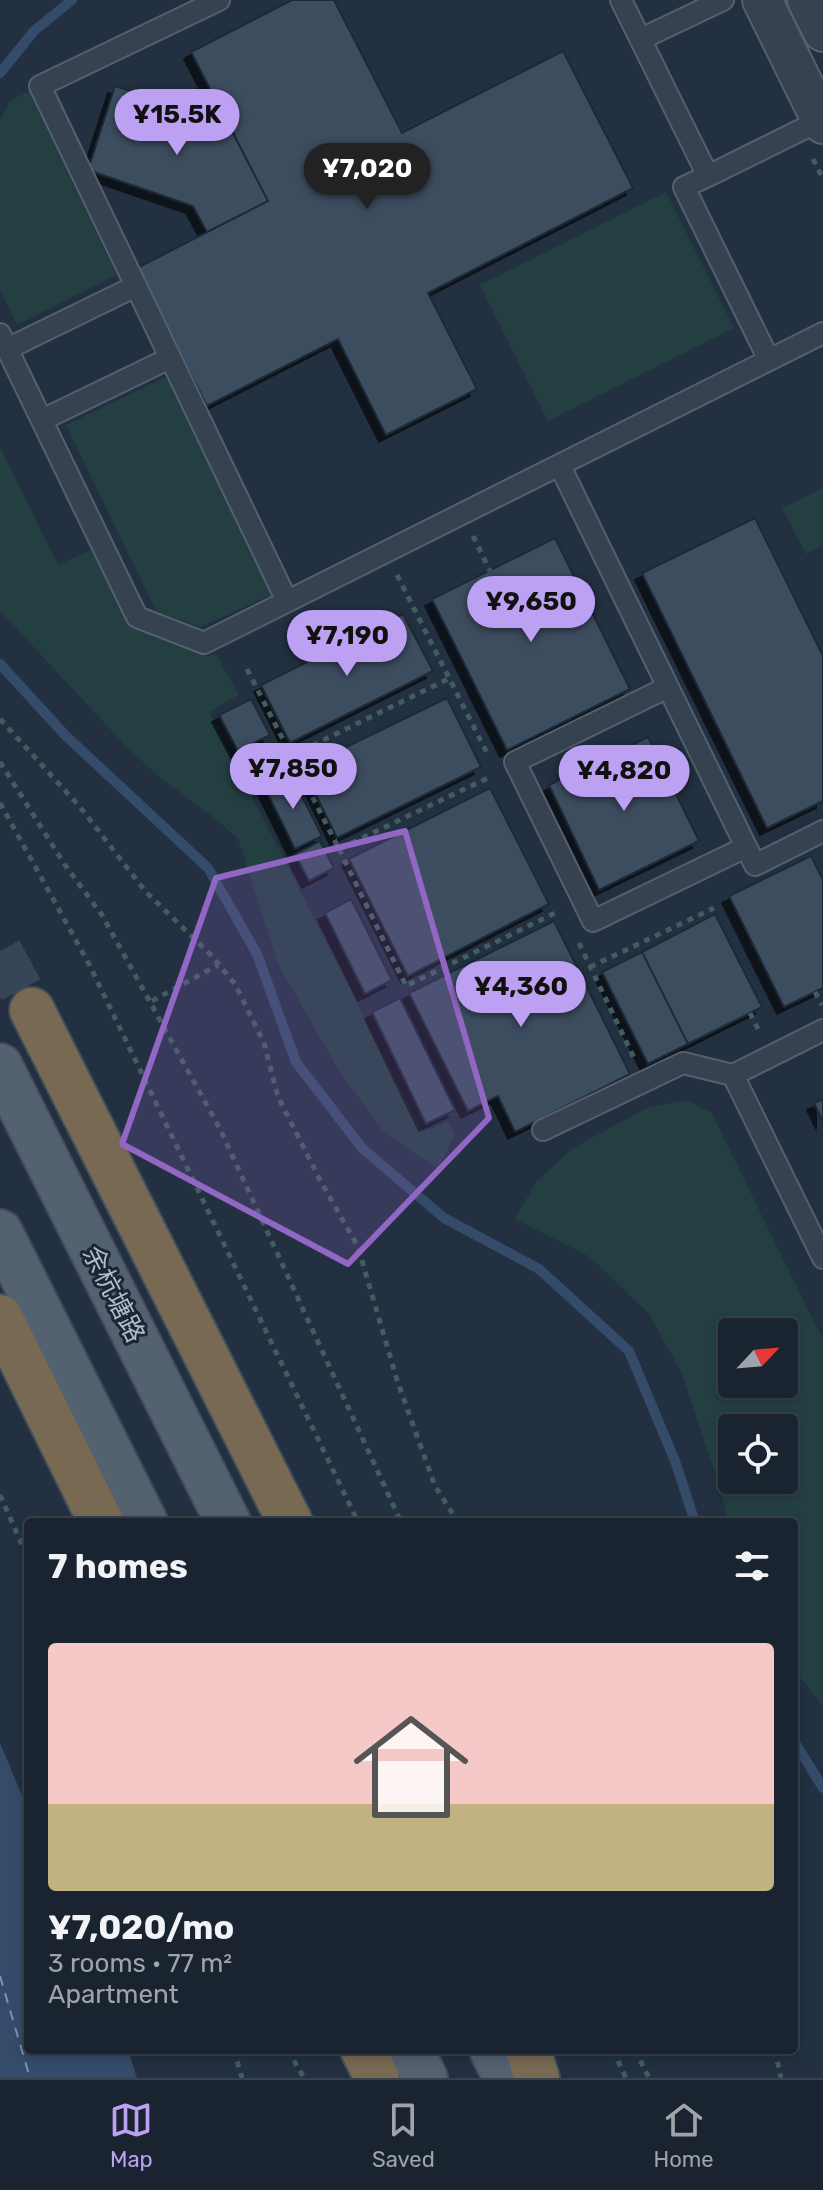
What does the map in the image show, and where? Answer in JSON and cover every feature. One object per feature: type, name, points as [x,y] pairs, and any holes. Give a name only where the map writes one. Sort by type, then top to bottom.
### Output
[{"type":"highway","points":[[32,1010],[288,1518]]},
{"type":"highway","points":[[0,1317],[99,1518]]},
{"type":"highway","points":[[365,2054],[377,2078]]},
{"type":"highway","points":[[529,2054],[537,2078]]},
{"type":"main road","name":"余杭塘路","points":[[0,1066],[226,1518]]},
{"type":"main road","points":[[0,1232],[143,1518]]},
{"type":"main road","points":[[413,2054],[425,2078]]},
{"type":"main road","points":[[494,2054],[506,2078]]},
{"type":"street","points":[[762,0],[822,122]]},
{"type":"street","points":[[807,0],[823,32]]},
{"type":"lane","points":[[219,0],[40,86],[287,601]]},
{"type":"lane","points":[[621,0],[708,176]]},
{"type":"lane","points":[[641,39],[723,0]]},
{"type":"lane","points":[[769,360],[684,187],[822,122]]},
{"type":"lane","points":[[136,286],[4,342],[137,617],[204,643],[823,333]]},
{"type":"lane","points":[[42,420],[170,358]]},
{"type":"lane","points":[[560,466],[755,865],[820,839]]},
{"type":"lane","points":[[668,687],[515,762],[582,900],[593,921],[746,847]]},
{"type":"lane","points":[[543,1130],[683,1063],[733,1075],[823,1030]]},
{"type":"lane","points":[[733,1075],[823,1258]]},
{"type":"path","points":[[463,515],[490,571]]},
{"type":"path","points":[[386,552],[491,760]]},
{"type":"path","points":[[247,669],[406,986],[582,900]]},
{"type":"path","points":[[291,756],[450,678]]},
{"type":"path","points":[[0,719],[80,807],[146,892],[235,984],[264,1043],[278,1097],[358,1247],[406,1406],[435,1486],[455,1518]]},
{"type":"path","points":[[0,762],[65,865],[102,915],[220,1129],[399,1518]]},
{"type":"path","points":[[339,849],[497,773]]},
{"type":"path","points":[[0,803],[89,964],[356,1518]]},
{"type":"path","points":[[590,967],[701,917],[714,908]]},
{"type":"path","points":[[563,910],[646,1081]]},
{"type":"path","points":[[152,1001],[218,965]]},
{"type":"path","points":[[815,992],[823,1007]]},
{"type":"path","points":[[0,1495],[24,1549]]},
{"type":"path","points":[[235,2054],[242,2078]]},
{"type":"path","points":[[290,2054],[304,2078]]},
{"type":"path","points":[[615,2054],[626,2078]]},
{"type":"path","points":[[637,2054],[649,2078]]},
{"type":"path","points":[[776,2054],[781,2078]]},
{"type":"highlighted area","points":[[405,831],[489,1118],[348,1264],[122,1144],[216,878]]},
{"type":"green space","points":[[29,91],[116,275],[17,325],[0,290],[0,120],[10,101]]},
{"type":"green space","points":[[666,192],[734,328],[548,421],[480,285]]},
{"type":"green space","points":[[166,377],[271,595],[200,627],[156,611],[66,425]]},
{"type":"green space","points":[[0,447],[58,565],[91,550],[129,624],[207,656],[216,654],[239,695],[209,712],[423,1132],[448,1122],[455,1134],[438,1169],[383,1131],[338,1069],[278,964],[238,839],[158,776],[124,744],[0,611]]},
{"type":"green space","points":[[823,488],[823,546],[806,554],[782,508]]},
{"type":"green space","points":[[685,1100],[711,1112],[823,1340],[823,1706],[798,1675],[798,1518],[727,1518],[722,1494],[798,1494],[798,1414],[718,1414],[718,1482],[682,1374],[649,1314],[590,1257],[515,1219],[536,1182],[573,1148],[647,1108]]},
{"type":"water","points":[[0,1743],[24,1800],[24,2054],[129,2054],[137,2078],[0,2078]]},
{"type":"building","points":[[292,0],[334,0],[402,133],[563,51],[633,188],[428,293],[477,389],[386,435],[338,339],[207,406],[137,268],[268,201],[191,52]]},
{"type":"building","points":[[115,86],[228,123],[268,201],[207,232],[193,206],[88,170]]},
{"type":"building","points":[[755,518],[823,656],[823,801],[767,828],[642,573]]},
{"type":"building","points":[[555,538],[630,689],[507,750],[432,599]]},
{"type":"building","points":[[403,614],[433,671],[290,743],[261,685]]},
{"type":"building","points":[[447,698],[481,767],[337,838],[303,768]]},
{"type":"building","points":[[251,699],[270,735],[238,751],[219,715]]},
{"type":"building","points":[[648,737],[699,841],[599,890],[549,785]]},
{"type":"building","points":[[290,773],[322,836],[295,849],[264,786]]},
{"type":"building","points":[[490,788],[549,904],[408,976],[349,859]]},
{"type":"building","points":[[320,841],[334,868],[309,881],[295,854]]},
{"type":"building","points":[[811,856],[823,880],[823,988],[784,1007],[729,896]]},
{"type":"building","points":[[351,899],[392,980],[365,994],[325,913]]},
{"type":"building","points":[[715,914],[762,1007],[688,1044],[642,952]]},
{"type":"building","points":[[554,921],[630,1074],[515,1132],[498,1096],[468,1111],[409,993]]},
{"type":"building","points":[[642,952],[688,1044],[648,1064],[602,972]]},
{"type":"building","points":[[400,998],[455,1110],[426,1124],[372,1012]]},
{"type":"building","points":[[823,1099],[823,1122],[814,1103]]},
{"type":"waterway","points":[[0,73],[34,31],[72,0]]},
{"type":"waterway","points":[[0,664],[66,736],[208,868],[257,954],[296,1062],[362,1148],[444,1218],[539,1269],[629,1351],[675,1461],[694,1518]]},
{"type":"waterway","points":[[798,1747],[823,1788]]},
{"type":"ferry route","points":[[0,1976],[30,2078]]},
{"type":"tunnel","points":[[0,951],[32,1010]]}]
